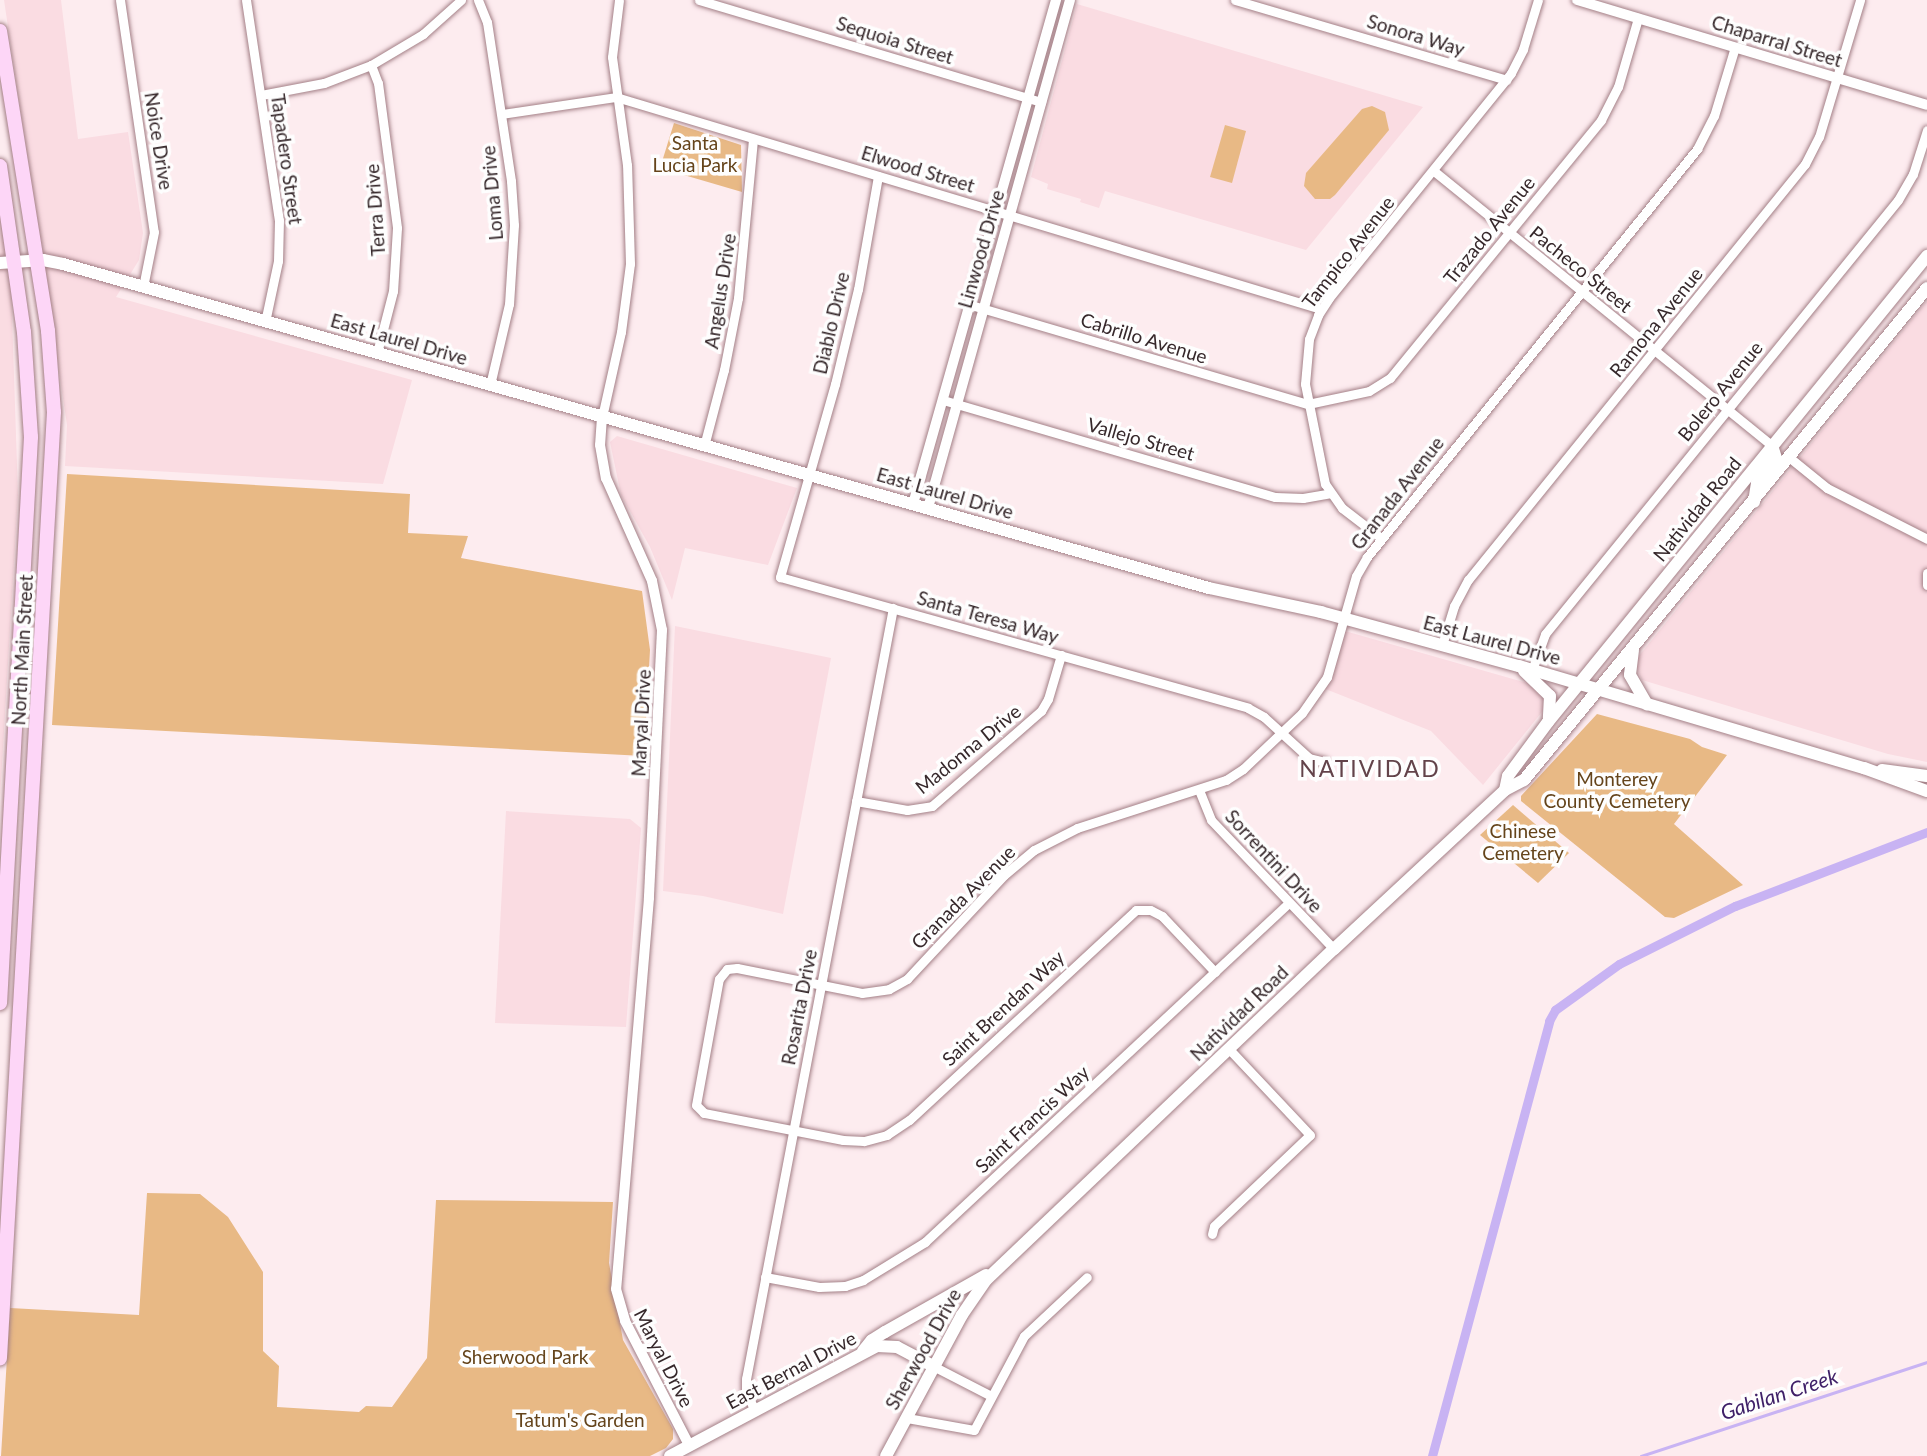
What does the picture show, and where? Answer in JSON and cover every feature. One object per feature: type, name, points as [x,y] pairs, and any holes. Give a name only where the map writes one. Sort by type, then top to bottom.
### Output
[{"type":"main road","name":"North Main Street","points":[[0,31],[4,83],[36,260],[52,369],[54,425],[0,1358]]},
{"type":"main road","name":"North Main Street","points":[[0,166],[7,262],[30,392],[31,452],[0,1003]]},
{"type":"main road","name":"Natividad Road","points":[[1505,790],[1508,776],[1548,722],[1927,256]]},
{"type":"main road","name":"East Laurel Drive","points":[[7,262],[36,260],[64,264],[1209,588],[1344,619],[1519,666],[1864,768],[1927,791]]},
{"type":"main road","name":"Natividad Road","points":[[1001,1265],[1505,790],[1524,780],[1927,288]]},
{"type":"main road","points":[[1754,502],[1756,483],[1776,458],[1772,446]]},
{"type":"main road","points":[[1633,649],[1630,675],[1647,704]]},
{"type":"main road","points":[[1519,666],[1550,696],[1552,704],[1548,722]]},
{"type":"main road","name":"East Laurel Drive","points":[[1864,768],[1927,776]]},
{"type":"main road","points":[[863,1352],[872,1340],[954,1296],[1001,1265]]},
{"type":"main road","name":"Sherwood Drive","points":[[886,1456],[972,1298],[1001,1265]]},
{"type":"main road","name":"East Bernal Drive","points":[[670,1456],[863,1352],[887,1345],[897,1347],[933,1366]]},
{"type":"street","name":"Noice Drive","points":[[120,0],[155,232],[143,287]]},
{"type":"street","name":"Tapadero Street","points":[[246,0],[279,232],[277,268],[265,321]]},
{"type":"street","points":[[261,95],[324,83],[372,65],[423,34],[461,0]]},
{"type":"street","name":"Loma Drive","points":[[478,0],[487,22],[513,202],[514,250],[509,304],[490,385]]},
{"type":"street","name":"Maryal Drive","points":[[619,0],[612,41],[616,97],[629,181],[630,264],[621,332],[602,417],[600,445],[606,478],[655,591],[663,640],[649,898],[616,1289],[625,1321],[690,1445]]},
{"type":"street","name":"Sequoia Street","points":[[699,0],[1041,102]]},
{"type":"street","name":"Linwood Drive","points":[[913,504],[1056,0]]},
{"type":"street","name":"Linwood Drive","points":[[928,508],[1070,0]]},
{"type":"street","name":"Sonora Way","points":[[1235,0],[1506,80]]},
{"type":"street","name":"Tampico Avenue","points":[[1381,538],[1342,508],[1330,493],[1322,475],[1308,404],[1305,356],[1321,309],[1506,80],[1523,48],[1538,0]]},
{"type":"street","name":"Chaparral Street","points":[[1577,0],[1927,105]]},
{"type":"street","name":"Ramona Avenue","points":[[1442,645],[1456,600],[1468,580],[1805,164],[1819,136],[1860,0]]},
{"type":"street","name":"Trazado Avenue","points":[[1308,404],[1361,394],[1390,378],[1607,109],[1618,87],[1638,18]]},
{"type":"street","name":"Granada Avenue","points":[[793,1130],[701,1111],[696,1102],[719,979],[727,969],[737,968],[867,993],[893,987],[911,974],[1004,875],[1034,850],[1077,828],[1199,790],[1238,773],[1307,708],[1323,686],[1359,570],[1381,538],[1701,144],[1714,116],[1735,47]]},
{"type":"street","name":"Terra Drive","points":[[372,65],[380,95],[397,228],[393,291],[377,353]]},
{"type":"street","name":"Elwood Street","points":[[502,114],[616,97],[1321,309]]},
{"type":"street","name":"Bolero Avenue","points":[[1532,670],[1545,634],[1898,200],[1913,174],[1927,130]]},
{"type":"street","name":"Angelus Drive","points":[[704,446],[724,370],[738,298],[753,139]]},
{"type":"street","name":"Pacheco Street","points":[[1434,171],[1772,446]]},
{"type":"street","name":"Diablo Drive","points":[[809,475],[858,289],[878,176]]},
{"type":"street","name":"Cabrillo Avenue","points":[[971,305],[1308,404]]},
{"type":"street","name":"Vallejo Street","points":[[943,400],[1275,497],[1297,499],[1330,493]]},
{"type":"street","points":[[1790,458],[1827,488],[1927,539]]},
{"type":"street","name":"Santa Teresa Way","points":[[809,475],[780,577],[1248,708],[1264,717],[1310,758],[1325,762]]},
{"type":"street","points":[[1927,573],[1927,585]]},
{"type":"street","name":"Rosarita Drive","points":[[755,1411],[745,1383],[893,608]]},
{"type":"street","name":"Madonna Drive","points":[[856,801],[907,810],[932,806],[1041,711],[1048,699],[1061,655]]},
{"type":"street","name":"Sorrentini Drive","points":[[1199,790],[1211,820],[1334,949]]},
{"type":"street","name":"Saint Francis Way","points":[[765,1277],[819,1287],[845,1286],[863,1280],[917,1248],[944,1226],[1288,903]]},
{"type":"street","name":"Saint Brendan Way","points":[[793,1130],[858,1141],[880,1138],[901,1127],[1136,910],[1150,910],[1162,916],[1215,972]]},
{"type":"street","points":[[1212,1234],[1214,1226],[1310,1135],[1229,1049]]},
{"type":"street","points":[[907,1418],[974,1430],[1024,1336],[1087,1277]]},
{"type":"street","points":[[933,1366],[991,1396]]},
{"type":"shaded area","points":[[4,0],[61,0],[78,139],[128,132],[143,233],[139,260],[116,297],[412,380],[383,484],[65,466],[67,425]]},
{"type":"shaded area","points":[[1077,4],[1423,107],[1306,250],[1105,191],[1099,208],[1080,202],[1081,199],[1047,189],[1048,184],[1031,177]]},
{"type":"shaded area","points":[[0,216],[11,287],[18,495],[0,798]]},
{"type":"shaded area","points":[[1927,301],[1927,762],[1888,754],[1642,680],[1635,664],[1638,657]]},
{"type":"shaded area","points":[[617,436],[797,488],[768,565],[685,548],[672,600],[650,547],[621,495],[610,442]]},
{"type":"shaded area","points":[[675,626],[831,658],[783,914],[703,896],[663,891]]},
{"type":"shaded area","points":[[1345,631],[1558,692],[1483,785],[1431,731],[1323,688]]},
{"type":"shaded area","points":[[506,811],[630,819],[641,828],[626,1027],[495,1023]]},
{"type":"green space","points":[[1372,106],[1385,112],[1389,130],[1335,195],[1330,199],[1315,199],[1304,186],[1306,173],[1362,109]]},
{"type":"green space","name":"Santa Lucia Park","points":[[674,123],[741,145],[742,192],[660,168]]},
{"type":"green space","points":[[1225,125],[1246,131],[1232,183],[1210,177]]},
{"type":"green space","points":[[67,474],[410,494],[408,533],[468,536],[461,558],[642,591],[650,650],[644,756],[52,725]]},
{"type":"green space","name":"Monterey County Cemetery","points":[[1597,714],[1690,739],[1702,747],[1727,755],[1674,824],[1743,885],[1674,918],[1665,917],[1521,801],[1521,796]]},
{"type":"green space","name":"Chinese Cemetery","points":[[1513,805],[1569,853],[1538,883],[1480,835]]},
{"type":"green space","name":"Sherwood Park","points":[[147,1193],[200,1194],[228,1217],[263,1272],[263,1351],[279,1366],[277,1407],[359,1412],[366,1406],[392,1407],[427,1358],[436,1200],[613,1202],[609,1263],[623,1340],[673,1429],[673,1439],[666,1448],[650,1456],[1,1456],[10,1308],[139,1315]]},
{"type":"waterway","points":[[1432,1456],[1549,1021],[1555,1010],[1619,964],[1735,906],[1927,832]]},
{"type":"waterway","name":"Gabilan Creek","points":[[1641,1456],[1927,1362]]},
{"type":"district","name":"NATIVIDAD","points":[[1370,768]]},
{"type":"park label","name":"Tatum's Garden","points":[[580,1420]]}]
